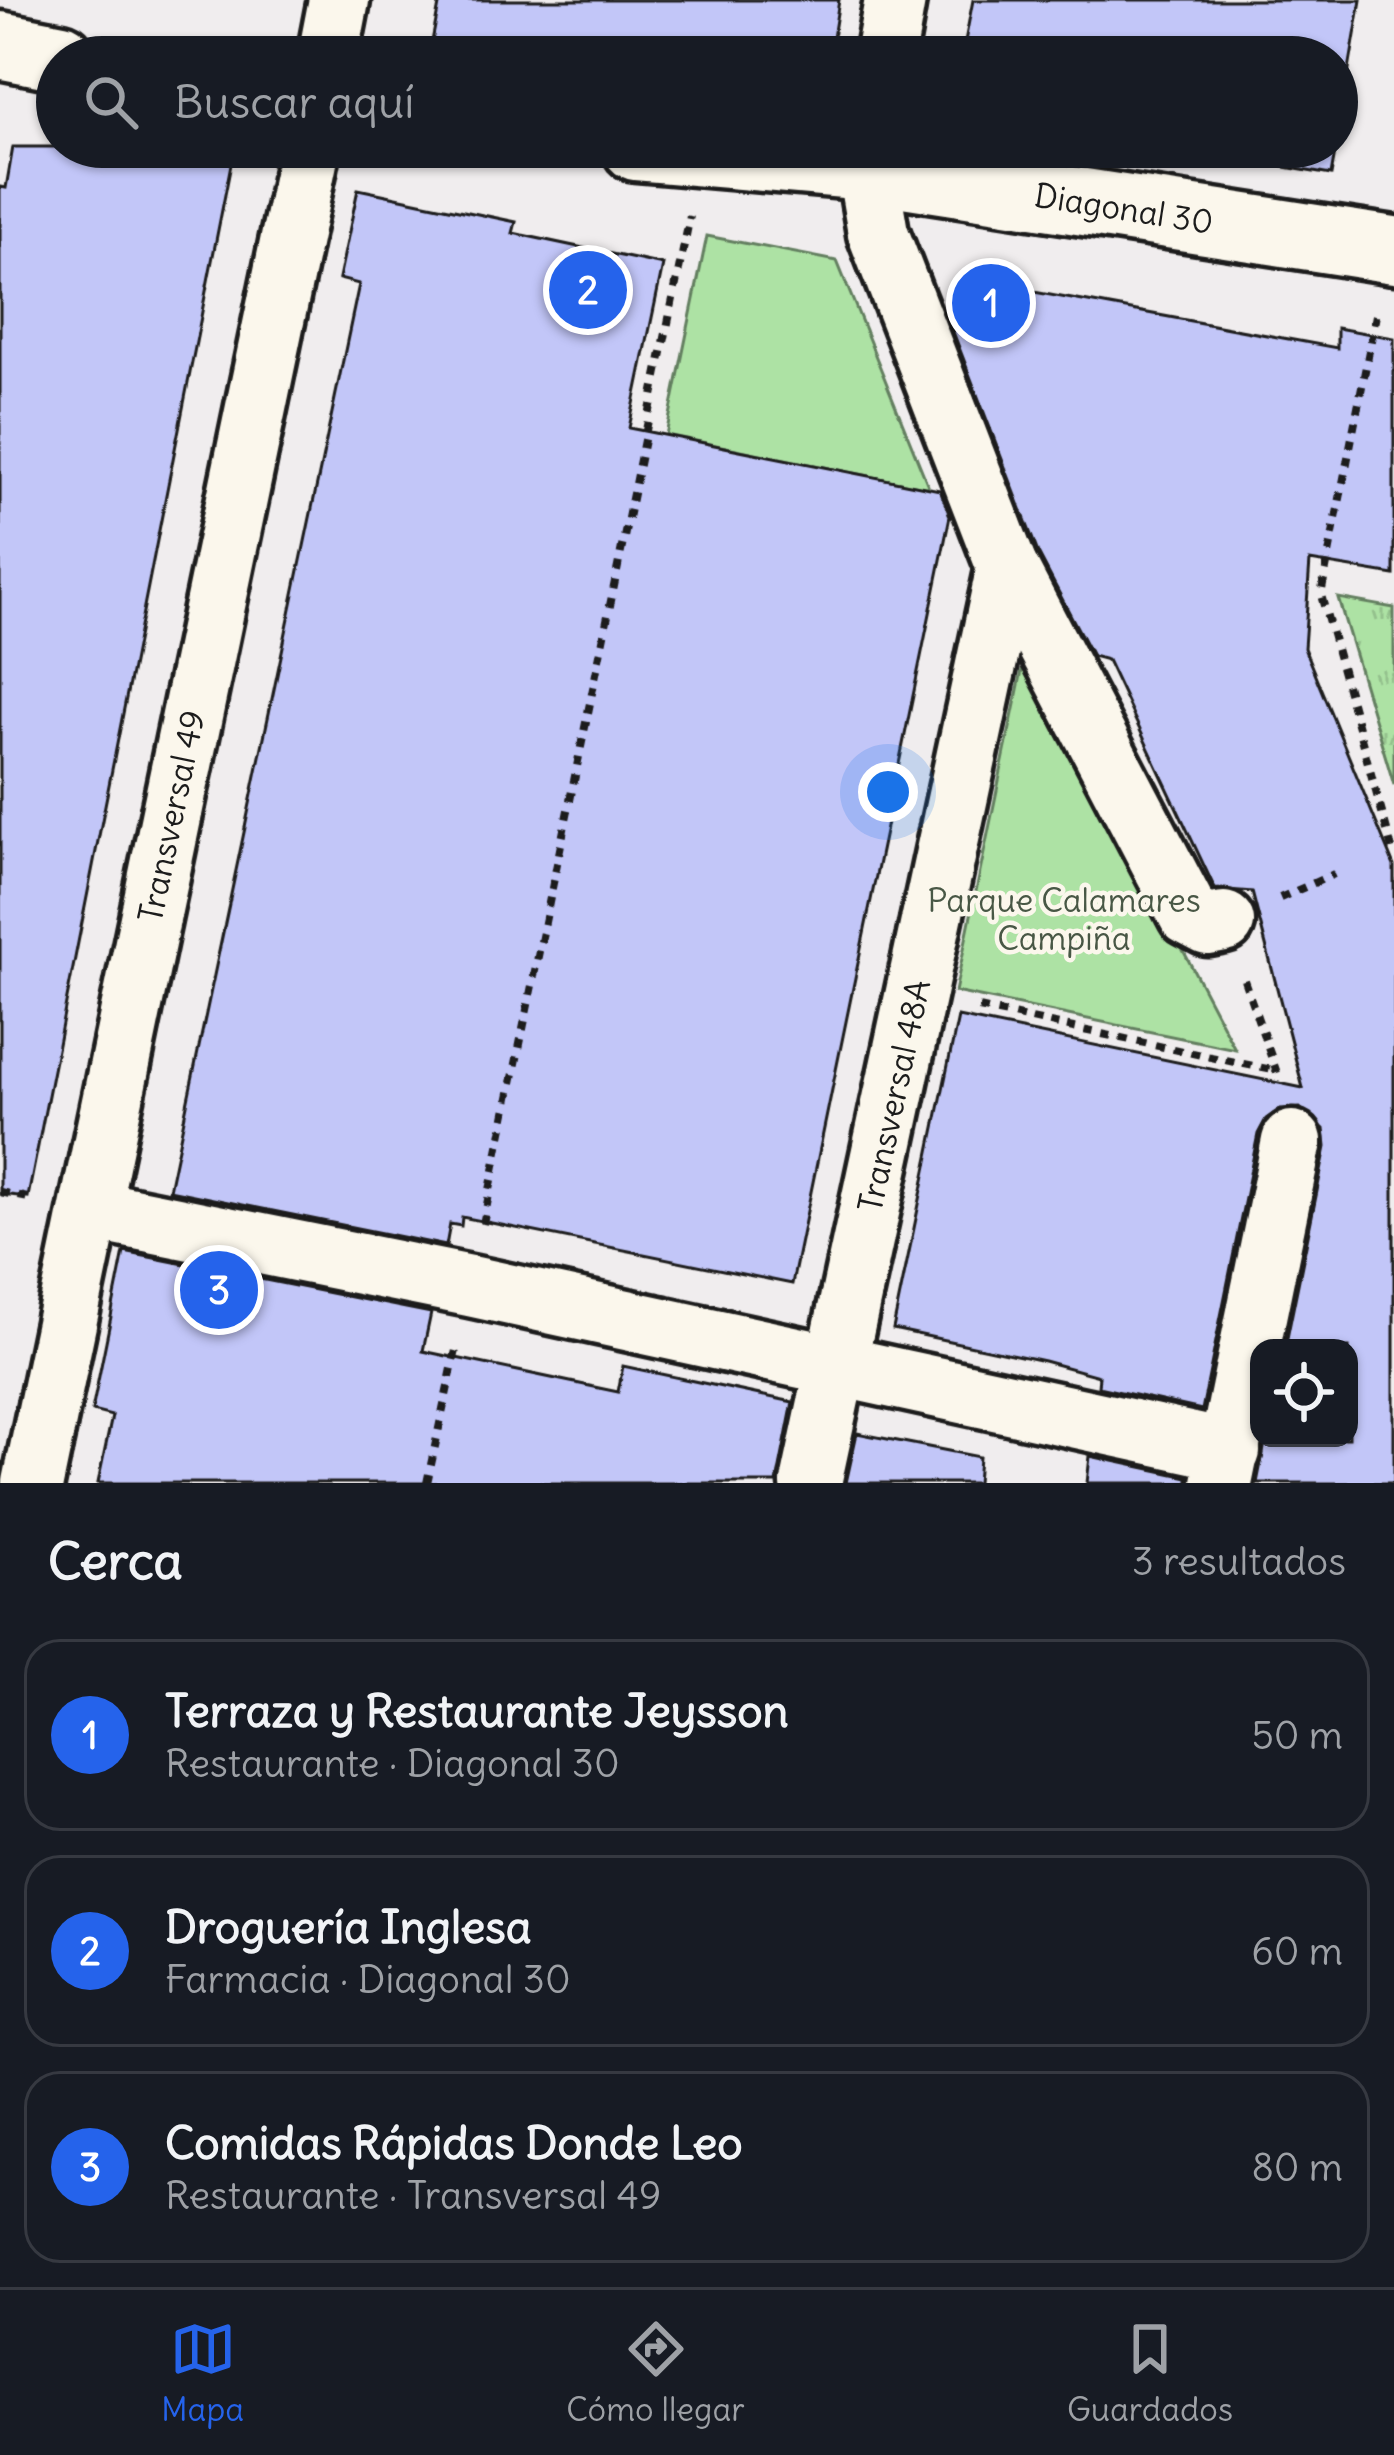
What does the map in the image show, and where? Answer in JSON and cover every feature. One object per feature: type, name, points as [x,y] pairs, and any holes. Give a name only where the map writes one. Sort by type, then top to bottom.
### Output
[{"type":"street","points":[[332,36],[339,0]]},
{"type":"street","points":[[889,36],[895,0]]},
{"type":"street","points":[[0,45],[36,52]]},
{"type":"street","name":"Transversal 49","points":[[33,1483],[306,168]]},
{"type":"street","points":[[869,168],[878,233],[1006,567],[1189,915],[1208,925],[1224,922]]},
{"type":"street","name":"Diagonal 30","points":[[932,168],[1392,240]]},
{"type":"street","name":"Transversal 48A","points":[[811,1483],[1006,567]]},
{"type":"street","points":[[92,1210],[470,1286],[836,1367],[1226,1467],[1292,1142]]},
{"type":"path","points":[[427,1483],[700,168]]},
{"type":"path","points":[[1392,240],[1321,596],[1394,856]]},
{"type":"path","points":[[916,995],[1277,1071],[1224,922]]},
{"type":"green space","points":[[707,236],[837,261],[929,488],[666,435]]},
{"type":"green space","points":[[1338,598],[1394,608],[1394,785]]},
{"type":"green space","name":"Parque Calamares Campiña","points":[[1026,651],[1235,1049],[955,992]]},
{"type":"building","points":[[440,0],[839,0],[833,36],[433,36]]},
{"type":"building","points":[[973,0],[1361,0],[1355,36],[966,36]]},
{"type":"building","points":[[13,147],[36,147],[36,168],[230,168],[28,1197],[0,1194],[0,187],[6,188]]},
{"type":"building","points":[[1290,168],[1332,168],[1331,175]]},
{"type":"building","points":[[358,189],[516,222],[513,233],[663,265],[629,428],[940,490],[950,516],[792,1284],[462,1217],[461,1226],[450,1224],[446,1246],[169,1190],[359,284],[339,279]]},
{"type":"building","points":[[958,278],[1337,348],[1337,328],[1394,338],[1394,575],[1310,561],[1304,648],[1394,866],[1394,1483],[1257,1483],[1264,1447],[1358,1447],[1358,1339],[1287,1339],[1326,1147],[1324,1129],[1300,1108],[1280,1109],[1266,1119],[1258,1134],[1202,1410],[1098,1387],[1099,1376],[1044,1361],[893,1329],[958,1017],[1303,1088],[1252,892],[1215,889],[1107,660],[1092,656],[1038,553],[950,324]]},
{"type":"building","points":[[124,1252],[431,1313],[423,1351],[618,1392],[623,1366],[793,1402],[777,1483],[98,1483],[112,1416],[92,1411]]},
{"type":"building","points":[[857,1433],[979,1457],[977,1483],[846,1483]]},
{"type":"building","points":[[1090,1456],[1188,1477],[1188,1483],[1087,1483]]},
{"type":"place","name":"Droguería Inglesa","points":[[588,290]]},
{"type":"place","name":"Terraza y Restaurante Jeysson","points":[[991,303]]},
{"type":"place","name":"Comidas Rápidas Donde Leo","points":[[219,1290]]}]
